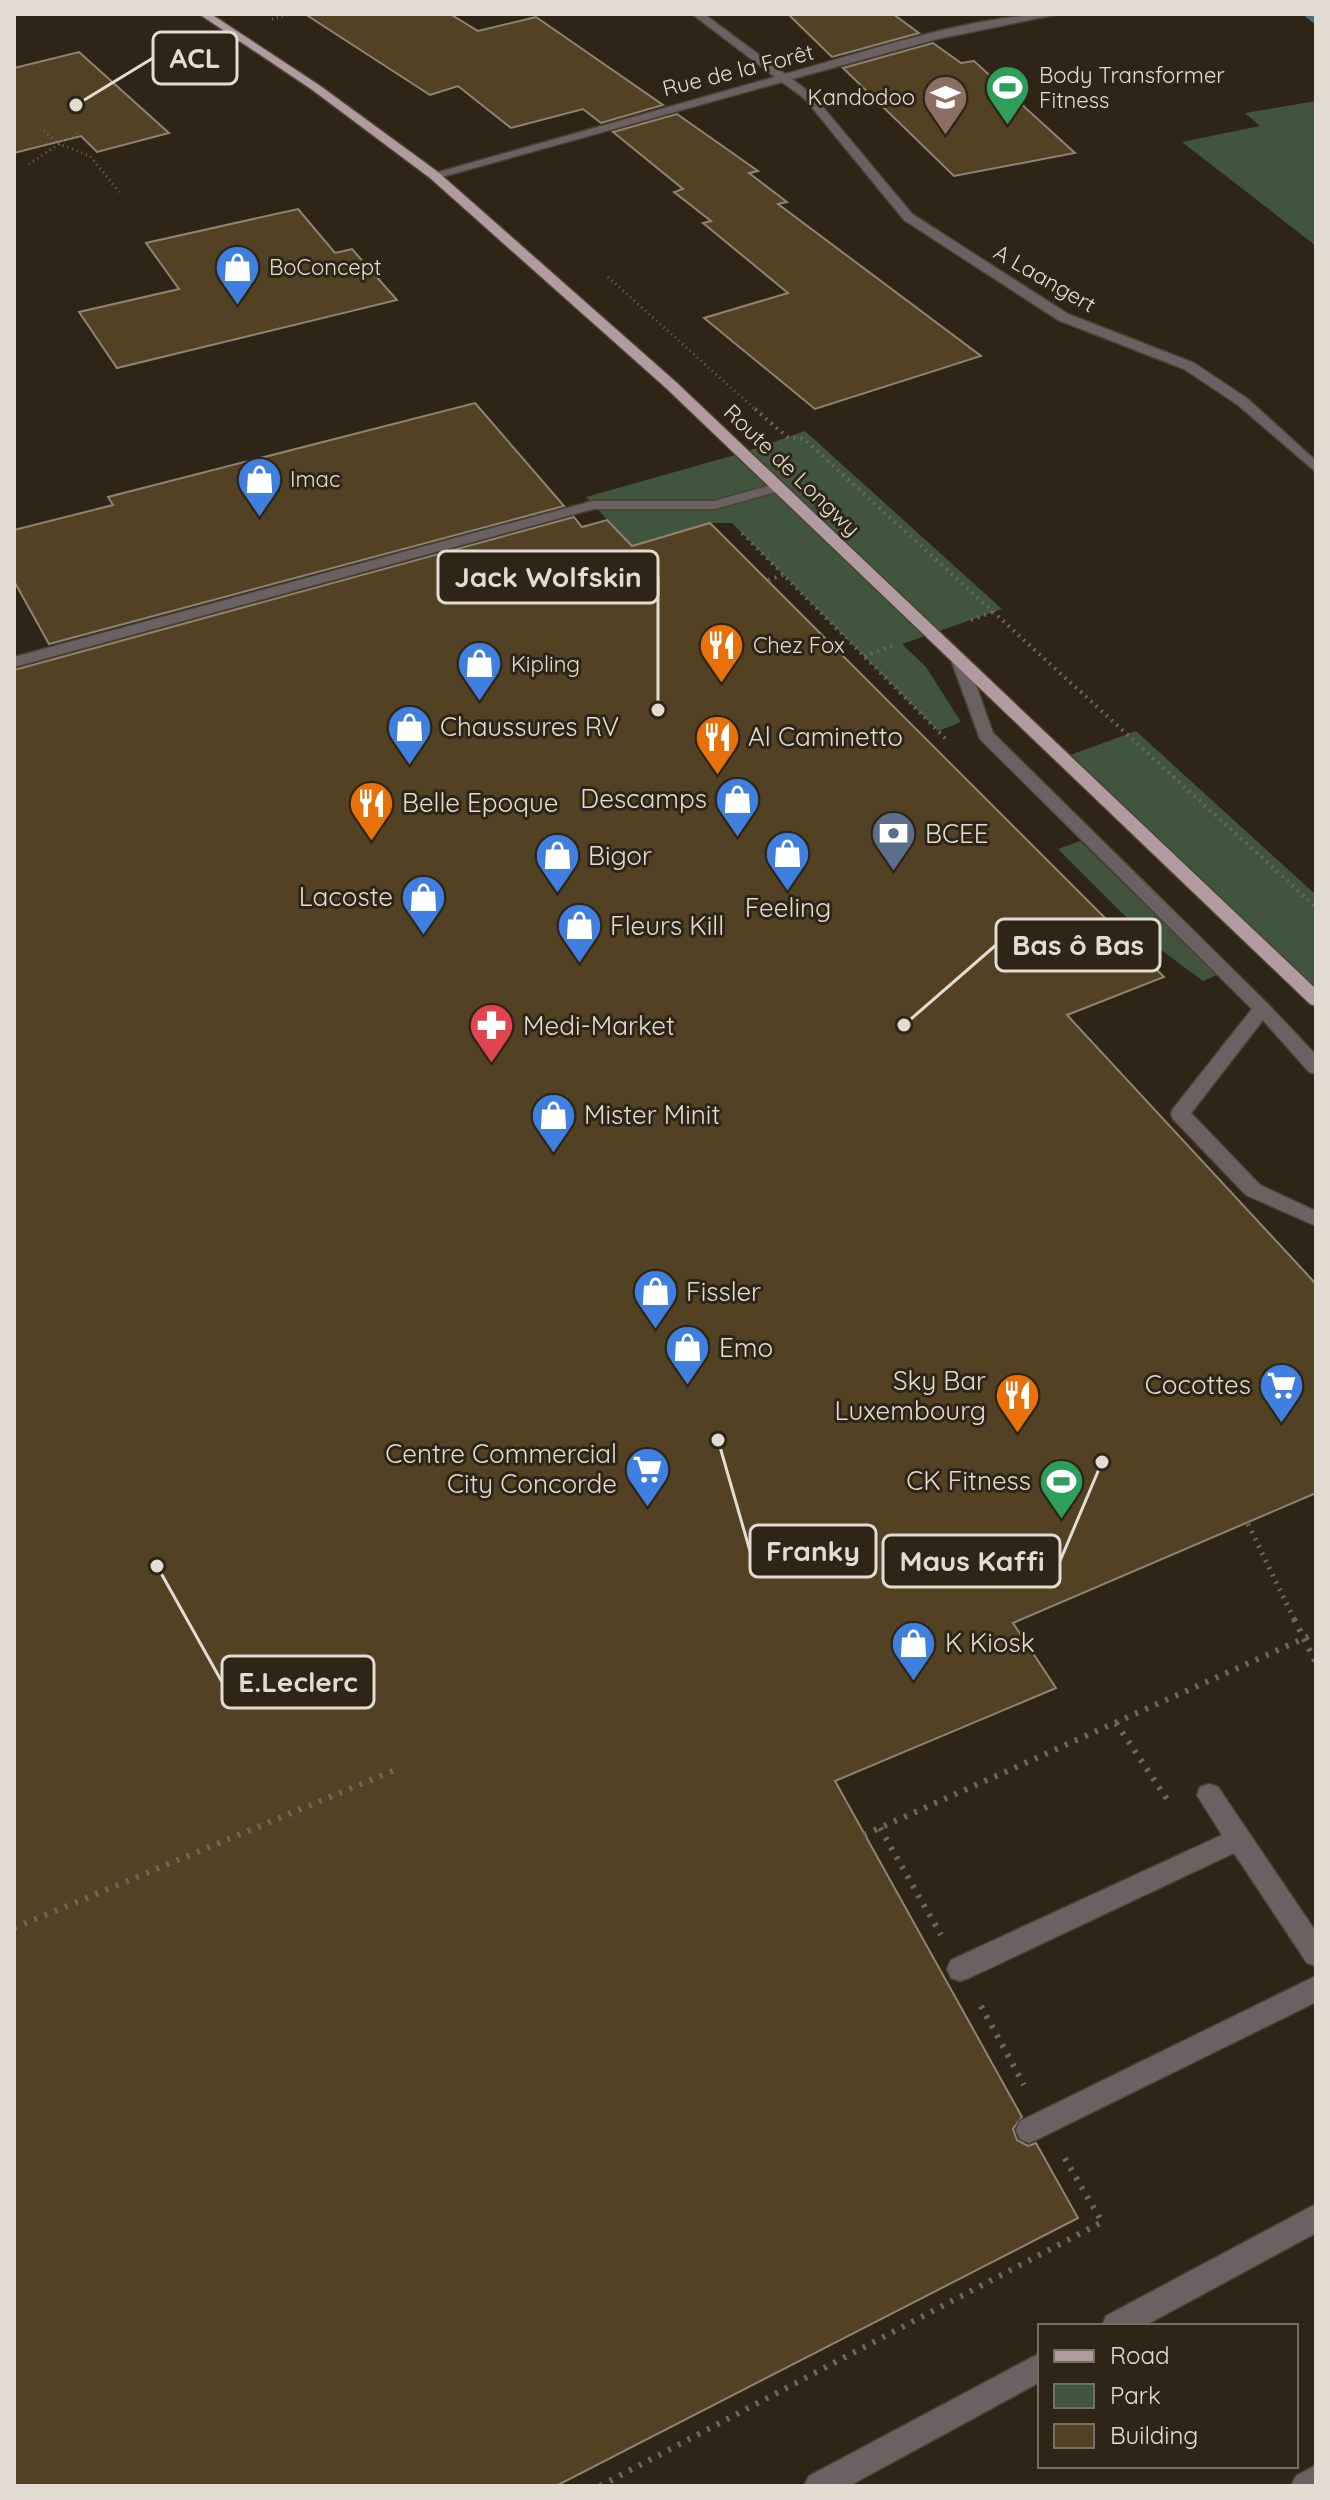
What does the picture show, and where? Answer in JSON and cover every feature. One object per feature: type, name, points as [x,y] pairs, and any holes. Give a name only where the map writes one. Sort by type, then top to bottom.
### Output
[{"type":"main road","name":"Route de Longwy","points":[[204,14],[315,87],[434,175],[671,385],[1316,1000]]},
{"type":"street","name":"A Laangert","points":[[697,14],[787,79],[826,115],[908,217],[1063,317],[1189,366],[1243,402],[1316,468]]},
{"type":"street","name":"Rue de la Forêt","points":[[434,175],[936,36],[1054,14]]},
{"type":"street","points":[[14,662],[593,505],[715,505],[778,487]]},
{"type":"street","points":[[959,660],[986,735],[1262,1008],[1316,1067]]},
{"type":"street","points":[[1262,1008],[1180,1114],[1253,1190],[1316,1219]]},
{"type":"street","points":[[1209,1795],[1316,1954]]},
{"type":"street","points":[[960,1969],[1239,1839]]},
{"type":"street","points":[[1037,2126],[1316,1989]]},
{"type":"street","points":[[1120,2324],[1316,2218]]},
{"type":"street","points":[[819,2486],[1038,2368]]},
{"type":"street","points":[[1306,2486],[1316,2480]]},
{"type":"path","points":[[44,131],[59,144],[86,151],[101,164],[103,174],[119,192]]},
{"type":"path","points":[[29,164],[77,133]]},
{"type":"path","points":[[605,274],[787,437],[804,439],[1316,907]]},
{"type":"path","points":[[768,580],[783,575]]},
{"type":"path","points":[[960,623],[993,612]]},
{"type":"path","points":[[1248,1524],[1316,1663]]},
{"type":"path","points":[[864,1835],[1316,1633]]},
{"type":"path","points":[[14,1928],[395,1770]]},
{"type":"path","points":[[600,2486],[1102,2222],[1037,2126],[960,1969],[880,1828]]},
{"type":"green space","points":[[1316,101],[1316,246],[1182,142],[1260,126],[1245,113]]},
{"type":"green space","points":[[805,431],[1002,609],[902,644],[926,667],[961,722],[938,731],[732,523],[710,523],[632,546],[586,497],[742,453]]},
{"type":"green space","points":[[1136,731],[1316,895],[1316,1000],[1062,758]]},
{"type":"green space","points":[[1080,841],[1217,975],[1203,981],[1153,944],[1058,849]]},
{"type":"building","points":[[305,14],[450,14],[478,31],[536,17],[663,105],[601,123],[583,109],[511,128],[458,86],[430,95]]},
{"type":"building","points":[[788,14],[893,14],[919,33],[832,57]]},
{"type":"building","points":[[933,43],[961,63],[974,61],[1075,153],[954,176],[843,68]]},
{"type":"building","points":[[79,52],[169,133],[97,152],[81,136],[14,153],[14,68]]},
{"type":"building","points":[[677,114],[758,171],[749,173],[787,202],[778,204],[981,356],[815,409],[704,318],[788,293],[703,223],[711,221],[674,192],[683,189],[613,132]]},
{"type":"building","name":"BoConcept","points":[[298,209],[335,253],[352,249],[397,300],[117,368],[79,312],[179,289],[146,243]]},
{"type":"building","name":"Imac","points":[[475,403],[564,506],[49,644],[14,581],[14,530],[113,505],[108,497]]},
{"type":"building","name":"Centre Commercial City Concorde","points":[[574,517],[582,527],[607,520],[632,546],[710,523],[1164,977],[1067,1015],[1316,1284],[1316,1493],[1013,1623],[1056,1688],[835,1781],[1022,2117],[1013,2129],[1017,2140],[1028,2146],[1036,2143],[1078,2218],[556,2486],[14,2486],[14,670]]},
{"type":"waterway","points":[[1307,14],[1316,22]]},
{"type":"place","name":"ACL","points":[[76,105]]},
{"type":"place","name":"Body Transformer Fitness","points":[[1008,127]]},
{"type":"place","name":"Kandodoo","points":[[946,136]]},
{"type":"place","name":"BoConcept","points":[[238,306]]},
{"type":"place","name":"Imac","points":[[259,518]]},
{"type":"place","name":"Chez Fox","points":[[722,684]]},
{"type":"place","name":"Kipling","points":[[480,703]]},
{"type":"place","name":"Jack Wolfskin","points":[[658,710]]},
{"type":"place","name":"Chaussures RV","points":[[409,766]]},
{"type":"place","name":"Al Caminetto","points":[[717,776]]},
{"type":"place","name":"Descamps","points":[[738,838]]},
{"type":"place","name":"Belle Epoque","points":[[371,842]]},
{"type":"place","name":"BCEE","points":[[894,873]]},
{"type":"place","name":"Feeling","points":[[788,892]]},
{"type":"place","name":"Bigor","points":[[557,895]]},
{"type":"place","name":"Lacoste","points":[[424,936]]},
{"type":"place","name":"Fleurs Kill","points":[[579,965]]},
{"type":"place","name":"Bas ô Bas","points":[[904,1025]]},
{"type":"place","name":"Medi-Market","points":[[492,1065]]},
{"type":"place","name":"Mister Minit","points":[[553,1154]]},
{"type":"place","name":"Fissler","points":[[655,1331]]},
{"type":"place","name":"Emo","points":[[688,1387]]},
{"type":"place","name":"Cocottes","points":[[1282,1424]]},
{"type":"place","name":"Sky Bar Luxembourg","points":[[1017,1435]]},
{"type":"place","name":"Franky","points":[[718,1440]]},
{"type":"place","name":"Maus Kaffi","points":[[1102,1462]]},
{"type":"place","name":"Centre Commercial City Concorde","points":[[648,1508]]},
{"type":"place","name":"CK Fitness","points":[[1062,1520]]},
{"type":"place","name":"E.Leclerc","points":[[157,1566]]},
{"type":"place","name":"K Kiosk","points":[[914,1682]]}]
